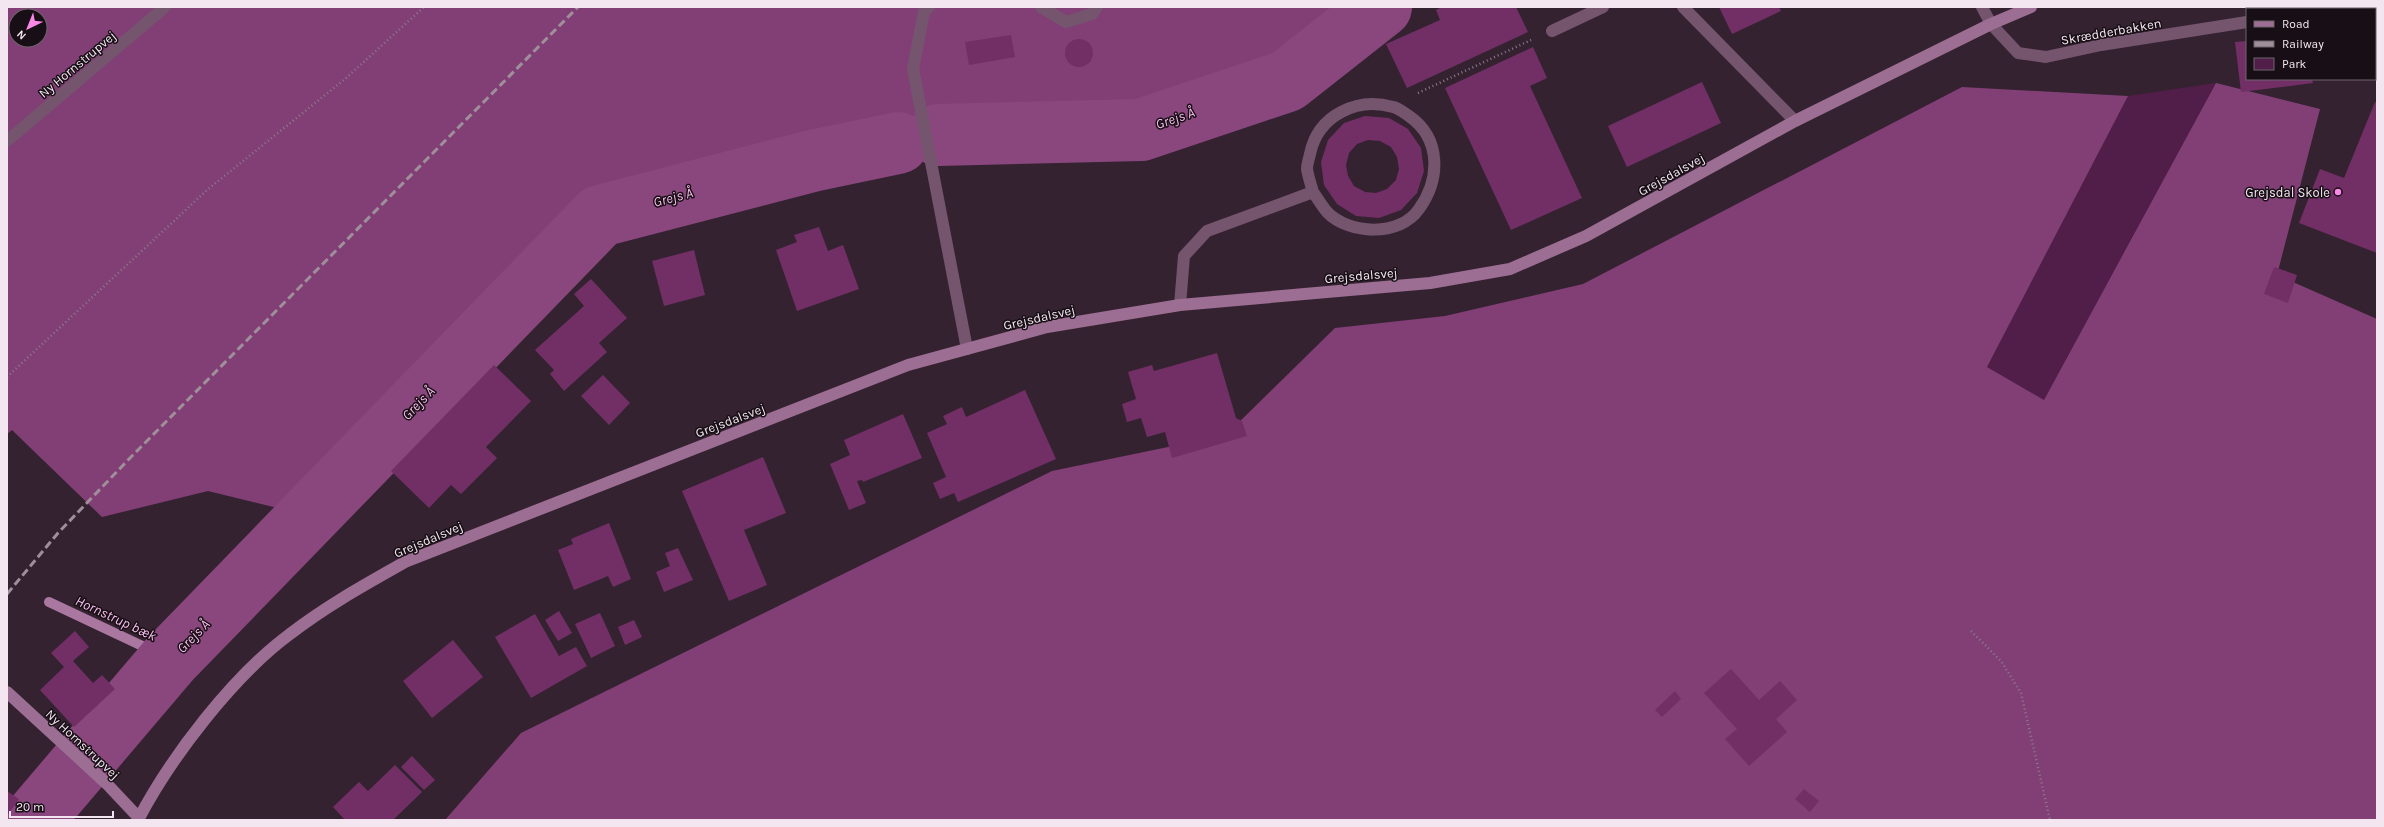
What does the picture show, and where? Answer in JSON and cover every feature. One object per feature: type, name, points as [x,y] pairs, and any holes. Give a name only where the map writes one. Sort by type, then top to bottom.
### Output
[{"type":"street","name":"Ny Hornstrupvej","points":[[7,142],[165,7]]},
{"type":"street","points":[[929,7],[924,12],[912,69],[968,349]]},
{"type":"street","points":[[1041,7],[1066,22],[1092,14],[1097,7]]},
{"type":"street","points":[[1552,31],[1603,7]]},
{"type":"street","points":[[1683,7],[1795,121]]},
{"type":"street","name":"Skrædderbakken","points":[[1982,7],[1991,24],[2018,53],[2046,57],[2101,46],[2246,22]]},
{"type":"street","name":"Grejsdalsvej","points":[[139,819],[182,748],[243,676],[289,634],[346,595],[406,562],[908,365],[1047,327],[1180,305],[1430,283],[1510,269],[1586,236],[1795,121],[1991,24],[2031,7]]},
{"type":"street","points":[[1370,103],[1395,107],[1416,121],[1430,142],[1435,166],[1431,190],[1418,212],[1397,225],[1373,231],[1348,226],[1327,213],[1313,192],[1307,168],[1312,144],[1326,122],[1346,108],[1370,103]]},
{"type":"street","points":[[1180,305],[1184,256],[1207,231],[1313,192]]},
{"type":"street","name":"Ny Hornstrupvej","points":[[7,692],[107,784],[139,819]]},
{"type":"path","points":[[7,377],[207,190],[345,79],[424,7]]},
{"type":"path","points":[[1395,107],[1427,88],[1552,31]]},
{"type":"path","points":[[1971,632],[2001,661],[2021,693],[2050,820]]},
{"type":"green space","points":[[2216,83],[2044,400],[1987,367],[2128,96]]},
{"type":"shaded area","points":[[7,7],[1364,7],[1358,12],[1173,107],[784,138],[586,207],[298,513],[208,491],[102,517],[12,430],[7,434]]},
{"type":"shaded area","points":[[2216,83],[2320,109],[2277,275],[2377,319],[2377,820],[445,820],[521,733],[1052,471],[1226,435],[1335,328],[1445,316],[1583,284],[1962,87],[2128,96],[1987,367],[2044,400]]},
{"type":"building","points":[[1442,7],[1516,7],[1528,32],[1407,88],[1386,44],[1440,20],[1436,10]]},
{"type":"building","points":[[1719,7],[1779,7],[1781,11],[1732,34]]},
{"type":"building","points":[[1011,35],[1015,57],[969,65],[965,42]]},
{"type":"building","points":[[1079,39],[1089,43],[1093,53],[1089,63],[1079,67],[1069,63],[1065,53],[1069,43]]},
{"type":"building","points":[[2246,41],[2246,80],[2312,80],[2313,83],[2241,92],[2235,42]]},
{"type":"building","points":[[1533,47],[1547,78],[1530,86],[1582,198],[1511,230],[1445,88]]},
{"type":"building","points":[[1702,82],[1721,123],[1627,167],[1608,126]]},
{"type":"building","points":[[2375,102],[2377,103],[2377,253],[2299,223],[2320,169],[2344,178]]},
{"type":"building","points":[[1365,116],[1389,118],[1408,129],[1421,148],[1424,171],[1417,193],[1401,210],[1379,218],[1356,216],[1337,204],[1324,185],[1321,162],[1328,140],[1344,123]],"holes":[[[1368,140],[1380,141],[1391,147],[1397,157],[1399,169],[1396,180],[1387,189],[1376,193],[1365,192],[1354,186],[1348,176],[1346,165],[1349,153],[1357,144]]]},
{"type":"building","points":[[819,227],[828,251],[843,245],[859,289],[797,311],[776,250],[797,242],[794,235]]},
{"type":"building","points":[[694,250],[705,295],[664,306],[652,261]]},
{"type":"building","points":[[2274,267],[2297,275],[2288,303],[2264,294]]},
{"type":"building","points":[[591,279],[627,318],[599,343],[607,352],[564,391],[550,374],[554,370],[535,350],[584,306],[574,294]]},
{"type":"building","points":[[1217,353],[1236,418],[1242,421],[1247,436],[1172,458],[1165,432],[1147,437],[1141,418],[1127,422],[1122,404],[1136,399],[1128,372],[1152,365],[1154,371]]},
{"type":"building","points":[[494,365],[531,401],[486,447],[497,458],[461,494],[451,485],[429,508],[391,471]]},
{"type":"building","points":[[603,375],[630,403],[609,425],[581,396]]},
{"type":"building","points":[[1025,390],[1056,459],[958,502],[954,493],[940,499],[933,483],[946,477],[927,433],[947,424],[943,416],[962,407],[966,417]]},
{"type":"building","points":[[903,414],[922,458],[863,482],[862,480],[857,481],[866,503],[849,510],[830,464],[850,455],[844,440]]},
{"type":"building","points":[[763,457],[786,513],[744,530],[767,585],[729,601],[682,491]]},
{"type":"building","points":[[609,523],[631,579],[613,587],[608,576],[574,590],[558,550],[573,544],[571,539]]},
{"type":"building","points":[[678,548],[693,580],[664,592],[656,572],[670,566],[665,553]]},
{"type":"building","points":[[559,611],[572,633],[558,641],[545,620]]},
{"type":"building","points":[[600,613],[615,646],[591,658],[575,624]]},
{"type":"building","points":[[535,614],[559,656],[576,647],[587,666],[531,698],[495,637]]},
{"type":"building","points":[[634,620],[642,637],[625,645],[618,627]]},
{"type":"building","points":[[75,631],[89,647],[73,661],[93,683],[102,675],[115,689],[74,727],[40,690],[64,667],[51,653]]},
{"type":"building","points":[[453,640],[483,677],[432,718],[403,681]]},
{"type":"building","points":[[1731,669],[1759,700],[1780,681],[1797,700],[1776,719],[1787,732],[1749,766],[1725,739],[1737,729],[1704,693]]},
{"type":"building","points":[[1675,691],[1681,699],[1662,717],[1655,710]]},
{"type":"building","points":[[412,756],[435,780],[424,790],[401,767]]},
{"type":"building","points":[[395,765],[422,792],[393,820],[345,820],[333,807],[359,782],[368,791]]},
{"type":"building","points":[[1804,789],[1819,801],[1810,812],[1795,799]]},
{"type":"building","points":[[7,791],[19,799],[7,816]]},
{"type":"waterway","name":"Grejs Å","points":[[938,135],[1141,130],[1287,81],[1381,7]]},
{"type":"waterway","name":"Grejs Å","points":[[33,820],[170,659],[600,216],[812,161],[898,143]]},
{"type":"waterway","name":"Hornstrup bæk","points":[[49,602],[170,659]]},
{"type":"railway","points":[[7,594],[58,533],[130,458],[578,7]]},
{"type":"place","name":"Grejsdal Skole","points":[[2338,192]]}]
